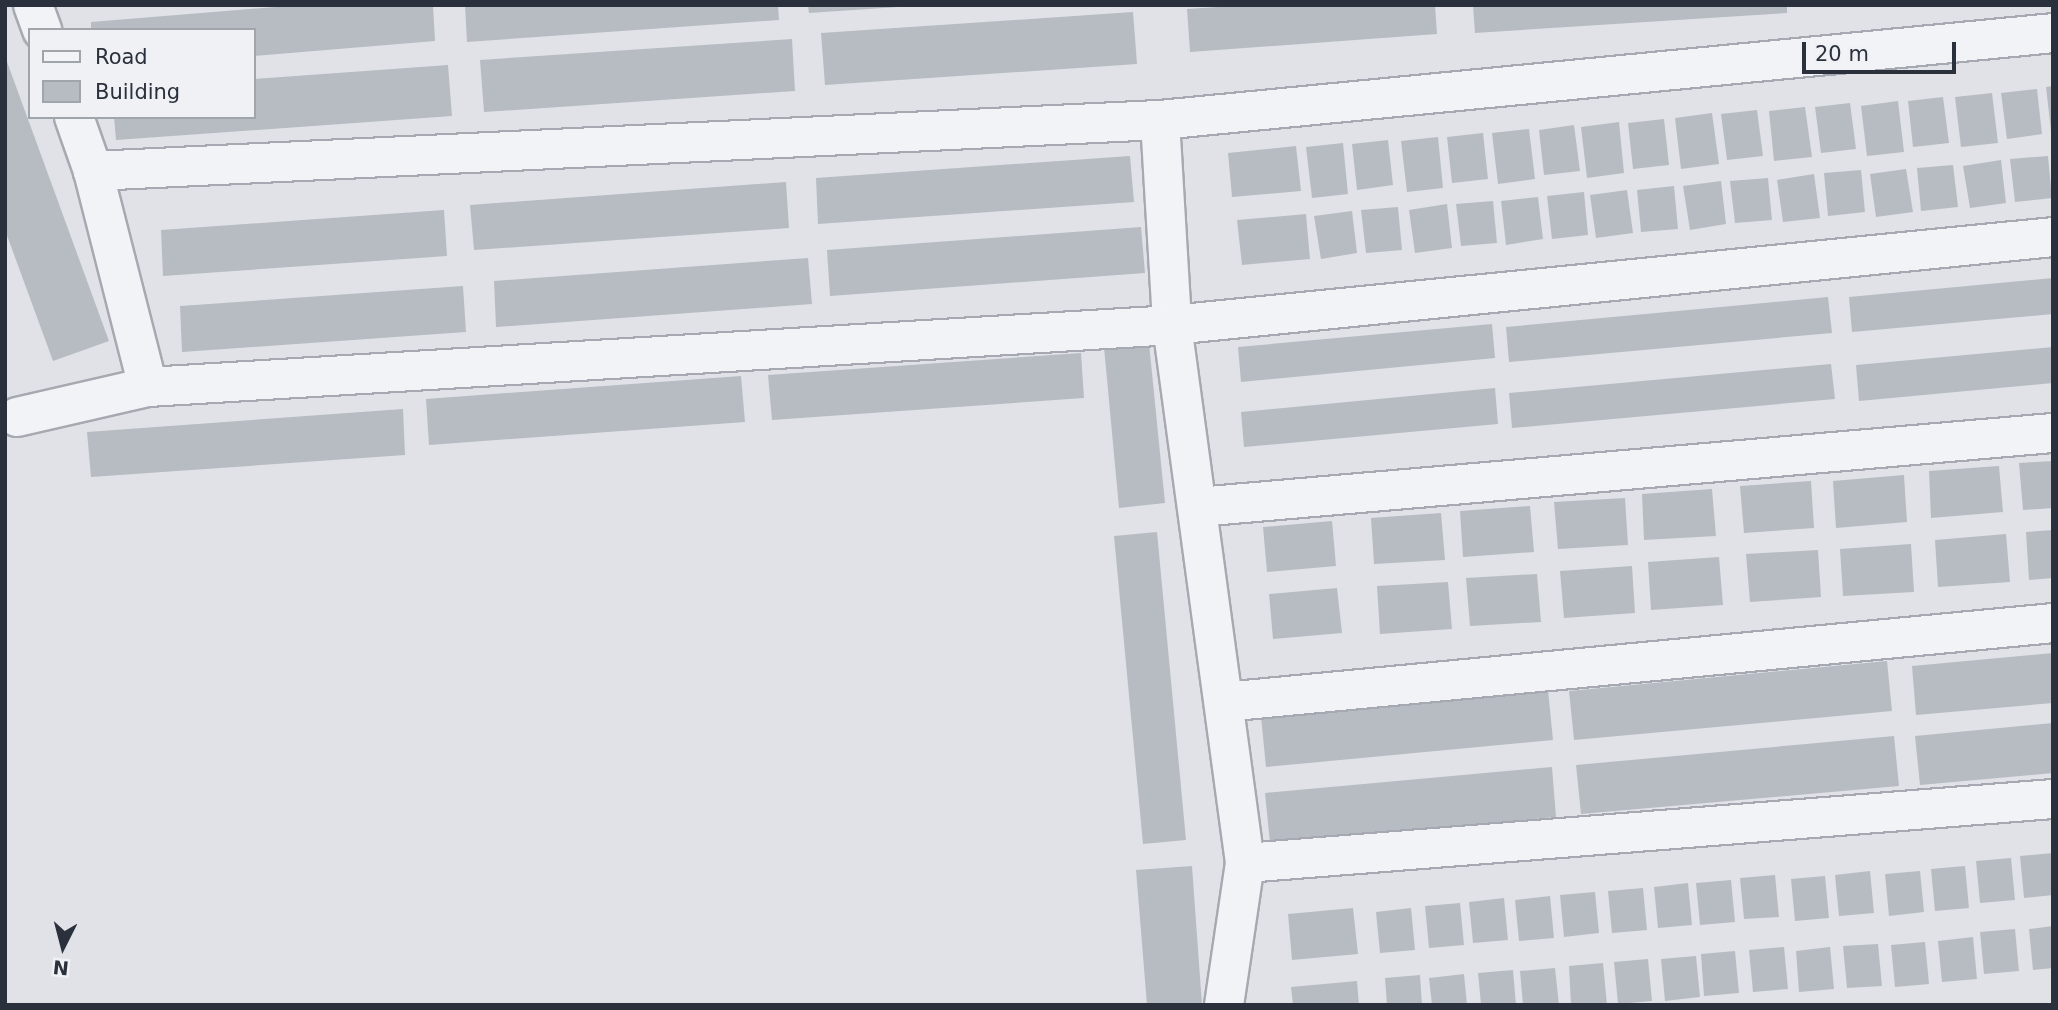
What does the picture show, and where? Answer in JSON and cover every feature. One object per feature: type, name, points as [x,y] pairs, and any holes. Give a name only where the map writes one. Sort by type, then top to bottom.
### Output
[{"type":"street","points":[[33,5],[41,28]]},
{"type":"street","points":[[93,170],[1160,120],[2053,33]]},
{"type":"street","points":[[75,119],[93,170],[148,387]]},
{"type":"street","points":[[1160,120],[1172,325],[1245,863],[1224,1005]]},
{"type":"street","points":[[17,417],[148,387],[1172,325],[2053,237]]},
{"type":"street","points":[[1198,507],[2053,433]]},
{"type":"street","points":[[1224,702],[2053,623]]},
{"type":"street","points":[[1245,863],[2053,799]]},
{"type":"building","points":[[300,5],[433,5],[435,41],[256,56],[256,28],[91,28],[91,22]]},
{"type":"building","points":[[465,5],[778,5],[779,20],[467,42]]},
{"type":"building","points":[[808,5],[898,5],[898,7],[809,13]]},
{"type":"building","points":[[1249,5],[1435,5],[1437,34],[1190,52],[1187,9]]},
{"type":"building","points":[[1473,5],[1787,5],[1787,13],[1475,33]]},
{"type":"building","points":[[1133,12],[1137,64],[825,85],[821,33]]},
{"type":"building","points":[[792,39],[795,91],[484,112],[480,60]]},
{"type":"building","points":[[6,59],[109,341],[53,361],[5,230]]},
{"type":"building","points":[[448,65],[452,116],[116,140],[114,119],[256,119],[256,79]]},
{"type":"building","points":[[2053,86],[2053,131],[2051,131],[2046,87]]},
{"type":"building","points":[[2037,89],[2042,134],[2007,139],[2001,93]]},
{"type":"building","points":[[1992,93],[1998,143],[1961,147],[1955,97]]},
{"type":"building","points":[[1943,97],[1949,143],[1913,147],[1908,101]]},
{"type":"building","points":[[1898,101],[1904,152],[1867,156],[1861,106]]},
{"type":"building","points":[[1850,103],[1856,149],[1821,153],[1815,107]]},
{"type":"building","points":[[1805,107],[1812,157],[1774,161],[1769,111]]},
{"type":"building","points":[[1757,110],[1763,156],[1727,160],[1721,114]]},
{"type":"building","points":[[1712,113],[1719,164],[1681,169],[1675,118]]},
{"type":"building","points":[[1664,119],[1669,165],[1633,169],[1628,123]]},
{"type":"building","points":[[1619,122],[1624,173],[1587,178],[1581,127]]},
{"type":"building","points":[[1574,125],[1580,171],[1544,175],[1539,130]]},
{"type":"building","points":[[1529,129],[1535,179],[1498,184],[1492,133]]},
{"type":"building","points":[[1483,133],[1488,179],[1452,183],[1447,137]]},
{"type":"building","points":[[1438,137],[1443,188],[1407,192],[1401,141]]},
{"type":"building","points":[[1388,140],[1393,185],[1357,190],[1352,144]]},
{"type":"building","points":[[1343,143],[1348,194],[1312,198],[1306,147]]},
{"type":"building","points":[[1296,146],[1301,191],[1232,197],[1228,153]]},
{"type":"building","points":[[1130,156],[1134,202],[818,224],[816,178]]},
{"type":"building","points":[[2048,156],[2052,198],[2015,202],[2010,159]]},
{"type":"building","points":[[2001,160],[2006,203],[1970,208],[1963,166]]},
{"type":"building","points":[[1953,165],[1958,207],[1921,211],[1917,168]]},
{"type":"building","points":[[1906,169],[1913,212],[1876,217],[1870,174]]},
{"type":"building","points":[[1861,170],[1865,212],[1828,216],[1824,173]]},
{"type":"building","points":[[1814,174],[1820,218],[1783,222],[1777,180]]},
{"type":"building","points":[[1768,178],[1772,220],[1735,223],[1730,181]]},
{"type":"building","points":[[1721,181],[1726,224],[1690,230],[1683,186]]},
{"type":"building","points":[[786,182],[789,228],[474,250],[470,205]]},
{"type":"building","points":[[1674,186],[1678,229],[1641,232],[1637,190]]},
{"type":"building","points":[[1627,190],[1633,233],[1596,238],[1590,195]]},
{"type":"building","points":[[1584,192],[1588,235],[1552,239],[1547,196]]},
{"type":"building","points":[[1538,197],[1543,239],[1506,245],[1501,201]]},
{"type":"building","points":[[1493,201],[1497,243],[1461,246],[1456,204]]},
{"type":"building","points":[[1447,204],[1452,248],[1415,253],[1409,210]]},
{"type":"building","points":[[1398,207],[1402,250],[1366,253],[1361,210]]},
{"type":"building","points":[[444,210],[447,256],[163,276],[161,230]]},
{"type":"building","points":[[1352,211],[1357,253],[1321,259],[1314,216]]},
{"type":"building","points":[[1306,214],[1310,259],[1242,265],[1237,220]]},
{"type":"building","points":[[1141,227],[1145,273],[830,296],[827,250]]},
{"type":"building","points":[[808,258],[812,304],[496,327],[494,281]]},
{"type":"building","points":[[2053,278],[2053,314],[1852,332],[1849,297]]},
{"type":"building","points":[[463,286],[466,332],[182,352],[180,306]]},
{"type":"building","points":[[1828,297],[1832,333],[1509,362],[1506,327]]},
{"type":"building","points":[[1492,324],[1495,358],[1241,382],[1238,347]]},
{"type":"building","points":[[1149,343],[1165,503],[1119,508],[1104,347]]},
{"type":"building","points":[[2053,347],[2053,383],[1859,401],[1856,365]]},
{"type":"building","points":[[1081,353],[1084,398],[772,420],[768,375]]},
{"type":"building","points":[[1831,364],[1835,399],[1512,428],[1509,393]]},
{"type":"building","points":[[741,376],[745,422],[429,445],[426,399]]},
{"type":"building","points":[[1495,388],[1498,424],[1244,447],[1241,412]]},
{"type":"building","points":[[403,409],[405,455],[91,477],[87,432]]},
{"type":"building","points":[[2053,461],[2053,508],[2023,510],[2019,463]]},
{"type":"building","points":[[1999,466],[2003,512],[1931,518],[1929,471]]},
{"type":"building","points":[[1904,475],[1907,522],[1836,528],[1833,481]]},
{"type":"building","points":[[1811,481],[1814,528],[1744,533],[1740,486]]},
{"type":"building","points":[[1712,489],[1716,536],[1644,540],[1642,494]]},
{"type":"building","points":[[1625,498],[1628,545],[1558,549],[1554,502]]},
{"type":"building","points":[[1530,506],[1534,552],[1463,557],[1460,511]]},
{"type":"building","points":[[1441,513],[1445,560],[1374,564],[1371,518]]},
{"type":"building","points":[[1332,521],[1336,566],[1267,572],[1263,527]]},
{"type":"building","points":[[2053,530],[2053,578],[2029,580],[2026,532]]},
{"type":"building","points":[[1157,532],[1186,840],[1143,844],[1114,536]]},
{"type":"building","points":[[2006,534],[2010,582],[1938,587],[1935,540]]},
{"type":"building","points":[[1911,544],[1914,592],[1843,596],[1840,549]]},
{"type":"building","points":[[1818,550],[1821,597],[1750,602],[1746,554]]},
{"type":"building","points":[[1719,557],[1723,605],[1651,610],[1648,562]]},
{"type":"building","points":[[1632,566],[1635,613],[1564,618],[1560,571]]},
{"type":"building","points":[[1537,574],[1541,622],[1470,626],[1466,578]]},
{"type":"building","points":[[1448,582],[1452,629],[1380,634],[1377,586]]},
{"type":"building","points":[[1337,588],[1342,633],[1273,639],[1269,594]]},
{"type":"building","points":[[2053,653],[2053,703],[1916,715],[1912,666]]},
{"type":"building","points":[[1887,661],[1892,711],[1574,740],[1569,691]]},
{"type":"building","points":[[1548,690],[1553,740],[1266,767],[1261,717]]},
{"type":"building","points":[[2053,723],[2053,773],[1920,785],[1915,736]]},
{"type":"building","points":[[1894,736],[1899,786],[1581,814],[1576,765]]},
{"type":"building","points":[[1552,767],[1556,817],[1270,843],[1265,793]]},
{"type":"building","points":[[2053,853],[2053,895],[2024,898],[2020,856]]},
{"type":"building","points":[[2011,858],[2015,900],[1980,903],[1976,861]]},
{"type":"building","points":[[1192,866],[1202,1005],[1147,1005],[1136,870]]},
{"type":"building","points":[[1965,866],[1969,908],[1935,911],[1931,869]]},
{"type":"building","points":[[1870,871],[1874,913],[1839,916],[1835,875]]},
{"type":"building","points":[[1920,871],[1924,912],[1889,916],[1885,874]]},
{"type":"building","points":[[1775,875],[1779,917],[1744,919],[1740,878]]},
{"type":"building","points":[[1825,876],[1829,918],[1795,921],[1791,879]]},
{"type":"building","points":[[1731,880],[1735,922],[1700,925],[1696,883]]},
{"type":"building","points":[[1688,883],[1692,925],[1658,928],[1654,887]]},
{"type":"building","points":[[1643,888],[1647,930],[1612,933],[1608,891]]},
{"type":"building","points":[[1595,892],[1599,933],[1564,937],[1560,895]]},
{"type":"building","points":[[1550,896],[1554,938],[1519,941],[1515,900]]},
{"type":"building","points":[[1504,898],[1508,940],[1473,943],[1469,902]]},
{"type":"building","points":[[1460,903],[1464,945],[1429,948],[1425,906]]},
{"type":"building","points":[[1353,908],[1358,954],[1292,960],[1288,914]]},
{"type":"building","points":[[1411,908],[1415,950],[1380,953],[1376,912]]},
{"type":"building","points":[[2053,926],[2053,968],[2033,970],[2029,929]]},
{"type":"building","points":[[2015,929],[2019,971],[1984,974],[1980,932]]},
{"type":"building","points":[[1973,937],[1977,979],[1942,982],[1938,941]]},
{"type":"building","points":[[1925,942],[1929,984],[1895,987],[1891,945]]},
{"type":"building","points":[[1878,944],[1882,986],[1847,988],[1843,946]]},
{"type":"building","points":[[1784,947],[1788,989],[1753,992],[1749,950]]},
{"type":"building","points":[[1830,947],[1834,989],[1799,992],[1796,951]]},
{"type":"building","points":[[1735,951],[1739,993],[1704,996],[1701,954]]},
{"type":"building","points":[[1696,956],[1700,997],[1665,1001],[1661,959]]},
{"type":"building","points":[[1648,959],[1652,1001],[1618,1004],[1614,962]]},
{"type":"building","points":[[1603,963],[1607,1005],[1571,1005],[1569,966]]},
{"type":"building","points":[[1555,968],[1559,1005],[1523,1005],[1520,971]]},
{"type":"building","points":[[1513,970],[1516,1005],[1481,1005],[1478,973]]},
{"type":"building","points":[[1464,974],[1467,1005],[1432,1005],[1429,978]]},
{"type":"building","points":[[1420,975],[1422,1005],[1387,1005],[1385,978]]},
{"type":"building","points":[[1357,981],[1359,1005],[1293,1005],[1291,987]]}]
